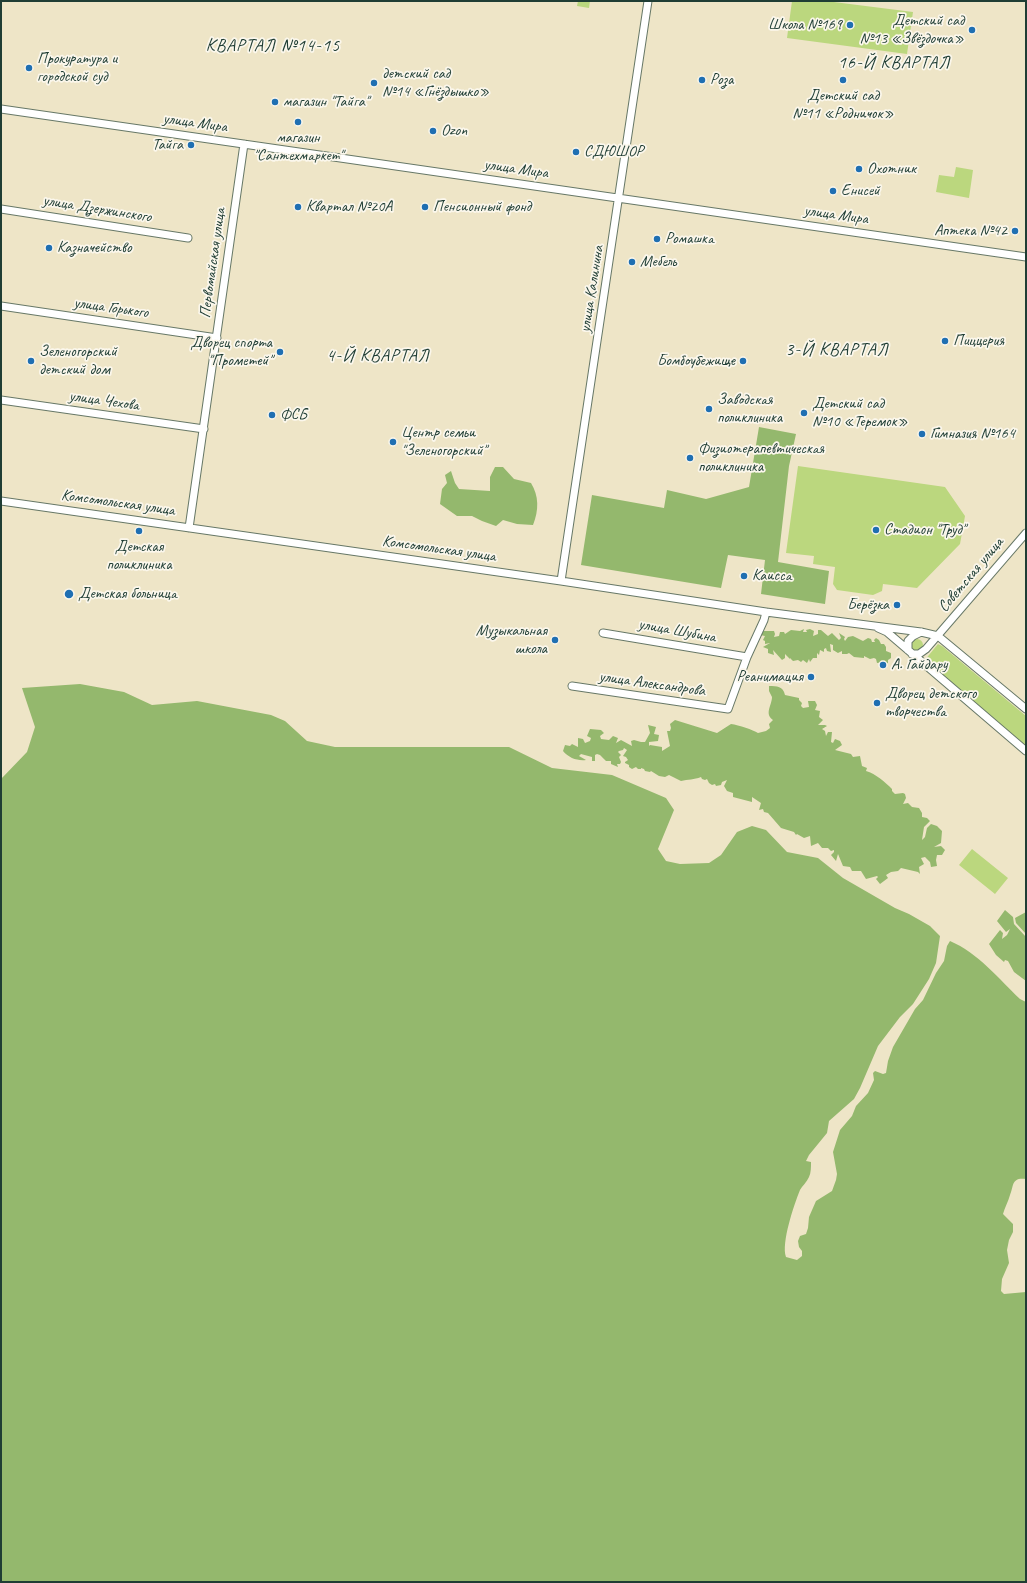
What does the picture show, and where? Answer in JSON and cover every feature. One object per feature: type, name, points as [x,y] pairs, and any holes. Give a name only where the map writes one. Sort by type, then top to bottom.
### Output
[{"type":"street","name":"улица Калинина","points":[[561,581],[648,1]]},
{"type":"street","name":"улица Мира","points":[[1,109],[1026,257]]},
{"type":"street","name":"Первомайская улица","points":[[189,528],[244,144]]},
{"type":"street","name":"улица Дзержинского","points":[[1,209],[188,238]]},
{"type":"street","name":"улица Горького","points":[[1,306],[217,338]]},
{"type":"street","name":"улица Чехова","points":[[1,400],[204,429]]},
{"type":"street","name":"Комсомольская улица","points":[[1,500],[766,612],[921,632],[938,636],[1026,710]]},
{"type":"street","name":"Советская улица","points":[[910,652],[916,655],[922,653],[1026,533]]},
{"type":"street","points":[[747,657],[764,620],[766,612]]},
{"type":"street","name":"Комсомольская улица","points":[[872,625],[887,632],[1026,751]]},
{"type":"street","points":[[910,652],[907,648],[908,641],[913,636],[921,632]]},
{"type":"street","name":"улица Шубина","points":[[603,633],[747,657]]},
{"type":"street","name":"улица Александрова","points":[[572,686],[728,709],[747,657]]},
{"type":"green space","points":[[578,1],[590,1],[589,8],[577,6]]},
{"type":"green space","name":"Школа №169","points":[[792,1],[826,1],[913,12],[907,54],[787,38]]},
{"type":"green space","points":[[956,167],[973,170],[969,198],[936,192],[939,175],[954,177]]},
{"type":"green space","points":[[759,427],[796,434],[789,466],[778,562],[829,571],[825,604],[761,594],[765,560],[728,555],[721,588],[581,565],[592,495],[664,508],[667,490],[706,499],[749,487]]},
{"type":"green space","name":"Стадион \"Труд\"","points":[[798,466],[945,487],[965,516],[960,544],[917,588],[883,584],[882,591],[873,595],[837,590],[833,584],[835,567],[813,564],[814,556],[786,553]]},
{"type":"green space","points":[[495,467],[503,467],[514,479],[531,483],[537,498],[537,509],[533,525],[517,524],[503,520],[496,526],[472,516],[457,516],[440,504],[442,489],[447,483],[445,475],[451,471],[455,483],[459,489],[490,491],[490,477]]},
{"type":"green space","points":[[804,629],[803,632],[807,632],[806,630],[810,629],[814,631],[813,636],[818,634],[818,630],[821,630],[828,636],[832,633],[839,640],[841,638],[839,633],[845,637],[845,641],[848,637],[853,636],[863,641],[868,638],[871,639],[872,642],[875,642],[874,640],[876,638],[881,644],[884,644],[886,651],[891,653],[891,658],[886,664],[884,662],[877,663],[876,659],[874,658],[870,659],[864,656],[864,658],[854,657],[849,653],[842,654],[842,651],[838,653],[833,650],[833,645],[830,644],[831,652],[827,651],[826,648],[824,649],[824,652],[820,650],[819,655],[817,653],[817,658],[813,658],[810,662],[809,659],[807,663],[803,660],[801,662],[798,660],[793,661],[785,654],[785,658],[782,660],[773,650],[774,655],[768,653],[768,649],[763,647],[770,643],[765,644],[765,641],[763,640],[765,636],[760,635],[762,631],[774,631],[774,637],[779,636],[780,632],[784,632],[785,634],[791,630],[800,631]]},
{"type":"green space","points":[[915,639],[919,639],[923,645],[919,651],[915,651],[911,647],[911,643]]},
{"type":"green space","points":[[938,644],[1026,716],[1026,746],[924,661]]},
{"type":"green space","points":[[80,684],[124,692],[152,705],[197,701],[271,715],[285,721],[307,741],[335,747],[509,747],[552,768],[612,775],[666,798],[674,810],[658,849],[666,861],[680,864],[709,863],[721,855],[737,832],[752,826],[766,830],[787,852],[818,858],[843,878],[930,926],[940,936],[936,963],[929,979],[913,1004],[900,1017],[878,1046],[854,1099],[829,1121],[827,1133],[809,1155],[806,1161],[811,1162],[810,1174],[800,1190],[792,1214],[785,1243],[786,1257],[797,1260],[802,1256],[802,1251],[799,1247],[798,1241],[800,1236],[806,1234],[809,1217],[816,1201],[832,1191],[836,1180],[837,1174],[833,1152],[840,1130],[852,1116],[856,1106],[868,1093],[874,1080],[873,1073],[875,1071],[883,1074],[886,1073],[893,1047],[915,1009],[923,1000],[936,973],[944,961],[947,946],[950,941],[970,952],[979,959],[1020,999],[1026,1002],[1026,1179],[1018,1179],[1015,1181],[1003,1214],[1013,1224],[1013,1232],[1009,1240],[1007,1250],[1009,1263],[1002,1279],[1001,1291],[1004,1294],[1026,1292],[1026,1582],[1,1582],[1,779],[27,752],[35,727],[22,688]]},
{"type":"green space","points":[[769,686],[779,687],[783,690],[785,695],[799,698],[803,708],[809,707],[808,701],[815,701],[817,705],[815,710],[820,711],[819,717],[823,720],[818,725],[827,726],[822,729],[825,731],[826,736],[828,732],[832,732],[831,742],[833,743],[835,739],[840,741],[842,745],[835,750],[851,754],[853,757],[860,756],[862,766],[867,768],[866,771],[883,781],[895,794],[905,794],[906,798],[903,804],[908,803],[912,807],[919,808],[922,813],[922,817],[927,818],[930,821],[924,827],[922,840],[925,837],[927,828],[931,824],[937,826],[942,831],[941,843],[934,847],[941,846],[945,850],[942,855],[937,855],[937,866],[931,867],[930,862],[925,857],[921,858],[924,864],[919,867],[920,874],[918,872],[901,868],[898,871],[891,872],[886,875],[888,878],[880,884],[876,879],[878,877],[877,876],[866,879],[861,871],[852,871],[850,867],[843,866],[838,854],[836,861],[831,855],[834,850],[831,851],[828,848],[822,848],[818,843],[811,846],[810,836],[804,838],[797,834],[796,835],[794,832],[781,828],[768,813],[764,812],[763,809],[759,810],[761,803],[752,797],[752,802],[733,797],[733,793],[727,791],[724,786],[727,780],[722,782],[721,785],[716,786],[715,784],[712,785],[709,783],[707,779],[702,779],[701,777],[681,781],[669,775],[665,777],[659,776],[651,771],[645,771],[641,768],[638,769],[636,767],[632,769],[625,763],[628,760],[623,756],[627,750],[624,748],[618,752],[621,755],[619,757],[621,762],[620,764],[617,764],[618,767],[611,764],[611,761],[606,761],[597,754],[595,755],[595,761],[592,761],[592,757],[581,754],[579,756],[586,760],[579,760],[571,757],[563,751],[565,745],[570,746],[572,744],[578,747],[578,738],[583,739],[585,743],[590,741],[591,738],[587,736],[590,729],[601,730],[604,733],[600,736],[601,739],[609,740],[613,736],[618,738],[616,743],[621,740],[632,746],[631,741],[634,740],[645,742],[650,733],[648,725],[656,727],[654,734],[659,735],[658,741],[649,742],[649,746],[662,747],[662,751],[670,746],[667,731],[670,731],[670,724],[675,720],[717,733],[731,724],[738,725],[758,733],[766,731],[770,728],[769,724],[773,720],[769,715],[772,697],[769,691]]},
{"type":"green space","points":[[972,849],[1008,878],[995,894],[959,865]]},
{"type":"green space","points":[[1005,910],[1013,917],[1014,924],[1026,937],[1026,981],[1014,972],[1008,961],[1005,960],[1004,962],[996,955],[989,944],[1000,930],[1003,933],[1002,939],[1007,935],[1010,929],[1006,932],[997,921]]},
{"type":"green space","points":[[1026,912],[1026,934],[1016,923],[1015,918]]},
{"type":"place","name":"Школа №169","points":[[850,25]]},
{"type":"place","name":"Детский сад №13 «Звёздочка»","points":[[972,30]]},
{"type":"place","name":"Прокуратура и городской суд","points":[[29,68]]},
{"type":"place","name":"Роза","points":[[702,80]]},
{"type":"place","name":"Детский сад №11 «Родничок»","points":[[843,80]]},
{"type":"place","name":"детский сад №14 «Гнёздышко»","points":[[374,83]]},
{"type":"place","name":"магазин \"Тайга\"","points":[[275,102]]},
{"type":"place","name":"магазин \"Сантехмаркет\"","points":[[298,122]]},
{"type":"place","name":"Ozon","points":[[433,131]]},
{"type":"place","name":"Тайга","points":[[191,145]]},
{"type":"place","name":"СДЮШОР","points":[[576,152]]},
{"type":"place","name":"Охотник","points":[[859,169]]},
{"type":"place","name":"Енисей","points":[[833,191]]},
{"type":"place","name":"Квартал №20А","points":[[298,207]]},
{"type":"place","name":"Пенсионный фонд","points":[[425,207]]},
{"type":"place","name":"Аптека №42","points":[[1015,231]]},
{"type":"place","name":"Ромашка","points":[[657,239]]},
{"type":"place","name":"Казначейство","points":[[49,248]]},
{"type":"place","name":"Мебель","points":[[632,262]]},
{"type":"place","name":"Пиццерия","points":[[945,341]]},
{"type":"place","name":"Дворец спорта \"Прометей\"","points":[[280,352]]},
{"type":"place","name":"Зеленогорский детский дом","points":[[31,361]]},
{"type":"place","name":"Бомбоубежище","points":[[743,361]]},
{"type":"place","name":"Заводская поликлиника","points":[[709,409]]},
{"type":"place","name":"Детский сад №10 «Теремок»","points":[[804,413]]},
{"type":"place","name":"ФСБ","points":[[272,415]]},
{"type":"place","name":"Гимназия №164","points":[[922,434]]},
{"type":"place","name":"Центр семьи \"Зеленогорский\"","points":[[393,442]]},
{"type":"place","name":"Физиотерапевтическая поликлиника","points":[[690,458]]},
{"type":"place","name":"Стадион \"Труд\"","points":[[876,530]]},
{"type":"place","name":"Детская поликлиника","points":[[139,531]]},
{"type":"place","name":"Каисса","points":[[744,576]]},
{"type":"place","name":"Детская больница","points":[[69,594]]},
{"type":"place","name":"Берёзка","points":[[897,605]]},
{"type":"place","name":"Музыкальная школа","points":[[555,640]]},
{"type":"place","name":"А. Гайдару","points":[[883,665]]},
{"type":"place","name":"Реанимация","points":[[811,677]]},
{"type":"place","name":"Дворец детского творчества","points":[[877,703]]},
{"type":"district","name":"КВАРТАЛ №14-15","points":[[273,46]]},
{"type":"district","name":"16-Й КВАРТАЛ","points":[[894,63]]},
{"type":"district","name":"3-Й КВАРТАЛ","points":[[837,350]]},
{"type":"district","name":"4-Й КВАРТАЛ","points":[[378,356]]}]
